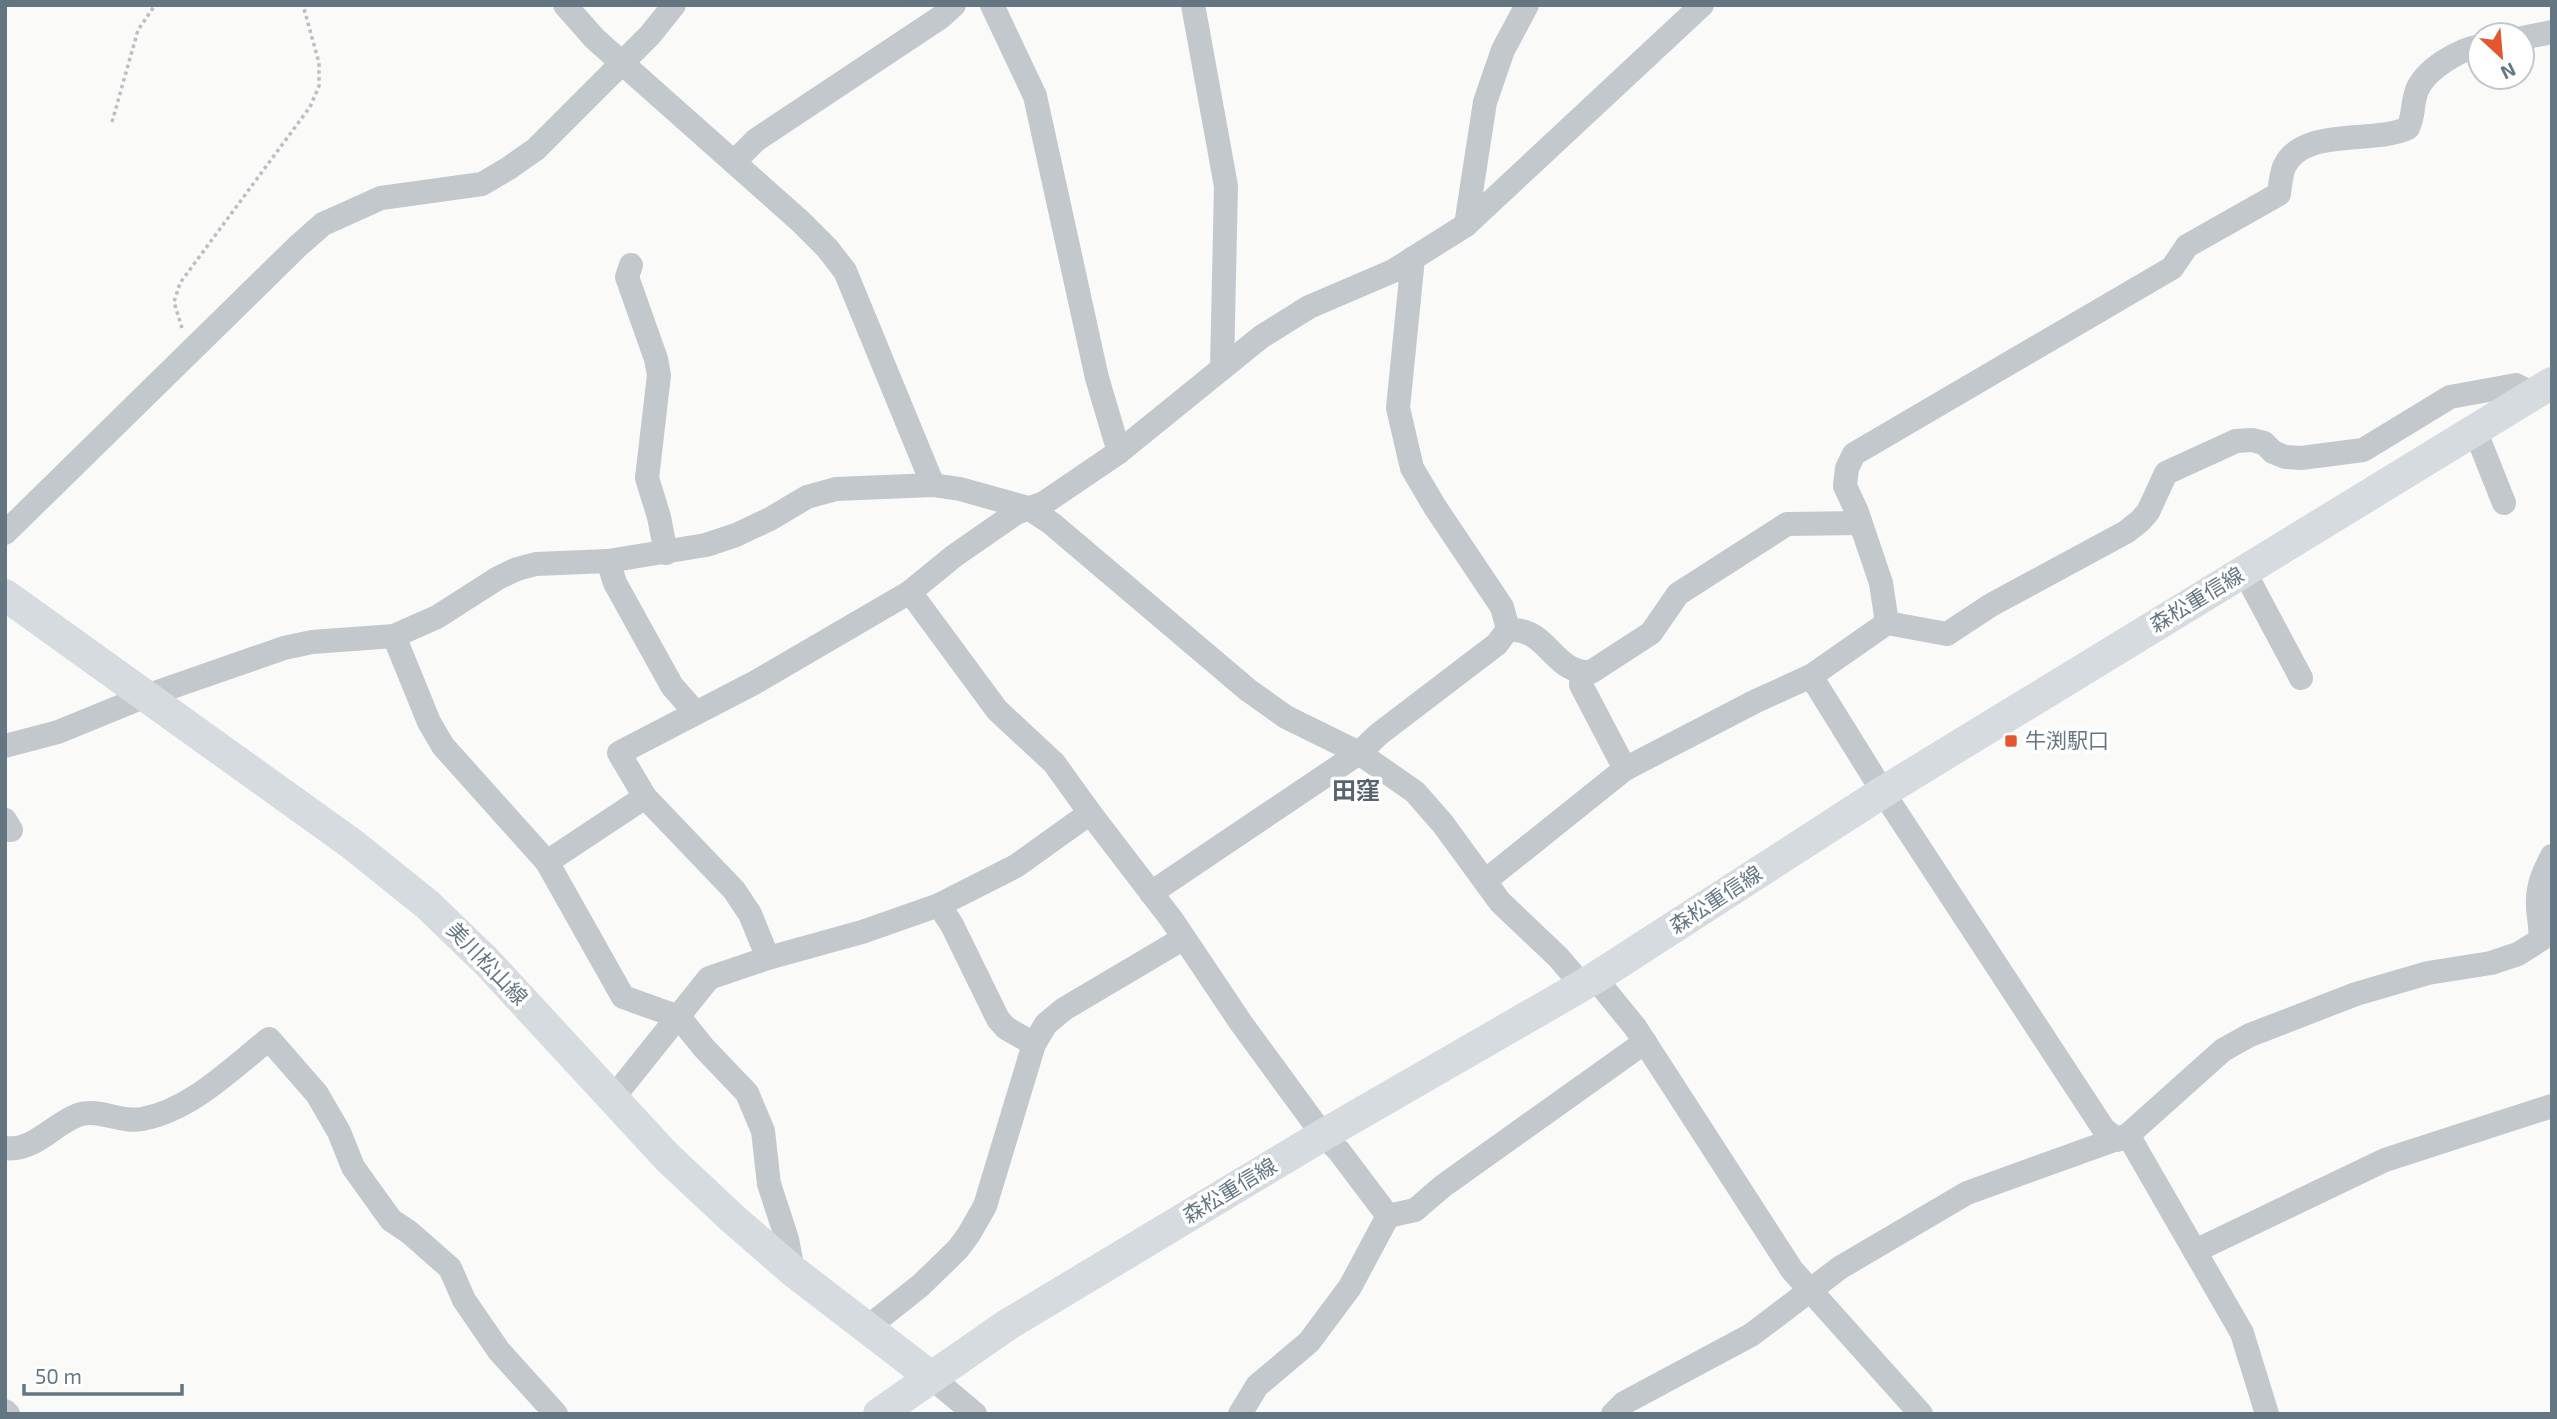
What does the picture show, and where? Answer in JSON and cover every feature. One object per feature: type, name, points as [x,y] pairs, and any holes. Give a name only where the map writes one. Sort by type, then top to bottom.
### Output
[{"type":"main road","name":"森松重信線","points":[[879,1414],[1007,1325],[1322,1135],[1588,981],[1883,792],[2542,389]]},
{"type":"main road","name":"美川松山線","points":[[5,595],[352,844],[428,905],[487,962],[667,1157],[793,1271],[931,1377]]},
{"type":"street","points":[[565,5],[595,38],[800,221],[845,271],[933,485]]},
{"type":"street","points":[[5,533],[323,224],[381,198],[482,184],[536,149],[650,36],[674,5]]},
{"type":"street","points":[[734,163],[756,140],[930,24],[954,5]]},
{"type":"street","points":[[992,5],[1035,96],[1097,378],[1119,452]]},
{"type":"street","points":[[1193,5],[1226,186],[1222,368]]},
{"type":"street","points":[[1466,225],[1485,102],[1503,50],[1527,5]]},
{"type":"street","points":[[768,958],[750,914],[734,890],[645,797],[619,753],[754,682],[910,592],[954,556],[1016,513],[1044,503],[1119,452],[1261,337],[1309,307],[1393,271],[1466,225],[1702,5]]},
{"type":"street","points":[[1887,623],[1881,583],[1845,486],[1847,468],[1854,454],[2172,268],[2187,246],[2279,194],[2285,166],[2295,153],[2309,143],[2386,135],[2408,128],[2418,88],[2428,74],[2449,59],[2466,52]]},
{"type":"street","points":[[1413,258],[1398,408],[1412,468],[1435,508],[1502,607],[1508,629]]},
{"type":"street","points":[[631,265],[626,277],[656,359],[659,375],[647,478],[666,553]]},
{"type":"street","points":[[1485,881],[1625,769],[1756,701],[1811,676],[1887,623],[1947,634],[1991,605],[2126,532],[2148,512],[2166,473],[2236,441],[2252,440],[2264,443],[2273,452],[2285,457],[2301,458],[2363,450],[2450,397],[2516,385],[2542,389]]},
{"type":"street","points":[[2475,430],[2504,503]]},
{"type":"street","points":[[5,746],[58,733],[146,696],[284,648],[312,642],[394,636],[437,617],[517,569],[536,564],[608,561],[706,545],[771,519],[807,497],[836,489],[933,485],[971,492],[1028,508],[1051,523],[1248,690],[1286,717],[1359,753],[1415,792],[1443,824],[1500,902],[1558,957],[1588,981],[1645,1042],[1792,1270],[1921,1414]]},
{"type":"street","points":[[1508,629],[1527,632],[1569,668],[1591,673],[1651,633],[1678,594],[1787,524],[1860,523]]},
{"type":"street","points":[[608,561],[615,583],[671,686],[695,712]]},
{"type":"street","points":[[2244,571],[2301,678]]},
{"type":"street","points":[[910,592],[997,710],[1054,763],[1152,893],[1322,1135],[1339,1150],[1388,1216]]},
{"type":"street","points":[[1152,893],[1359,753],[1379,734],[1497,644],[1508,629]]},
{"type":"street","points":[[394,636],[429,722],[443,746],[547,862],[623,997],[679,1017],[747,1093],[763,1132],[769,1184],[793,1271]]},
{"type":"street","points":[[1582,673],[1581,685],[1625,769]]},
{"type":"street","points":[[1811,676],[1883,792],[2103,1128],[2122,1137],[2195,1251],[2242,1333],[2267,1414]]},
{"type":"street","points":[[547,862],[645,797]]},
{"type":"street","points":[[613,1098],[709,978],[768,958],[862,932],[939,905],[1016,866],[1090,813]]},
{"type":"street","points":[[1614,1414],[1624,1404],[1751,1335],[1841,1267],[1967,1193],[2122,1137],[2223,1049],[2250,1035],[2356,994],[2428,973],[2491,963],[2518,954],[2540,940],[2542,926],[2537,902],[2540,879],[2552,856]]},
{"type":"street","points":[[939,905],[998,1019],[1006,1028],[1034,1044]]},
{"type":"street","points":[[867,1328],[921,1285],[958,1249],[969,1234],[985,1206],[1034,1044],[1046,1024],[1064,1009],[1184,938]]},
{"type":"street","points":[[5,1148],[22,1147],[78,1115],[93,1112],[125,1120],[160,1114],[182,1105],[269,1039],[317,1094],[339,1132],[353,1167],[391,1220],[450,1268],[464,1300],[499,1351],[556,1414]]},
{"type":"street","points":[[1240,1414],[1257,1386],[1309,1342],[1350,1287],[1388,1216],[1415,1210],[1443,1186],[1645,1042]]},
{"type":"street","points":[[2195,1251],[2385,1160],[2552,1106]]},
{"type":"street","points":[[931,1377],[975,1414]]},
{"type":"path","points":[[112,122],[138,30],[155,5]]},
{"type":"path","points":[[196,345],[184,332],[176,315],[174,302],[180,283],[310,107],[319,86],[319,62],[303,5]]},
{"type":"place","name":"牛渕駅口","points":[[2011,741]]},
{"type":"district","name":"田窪","points":[[1356,791]]}]
